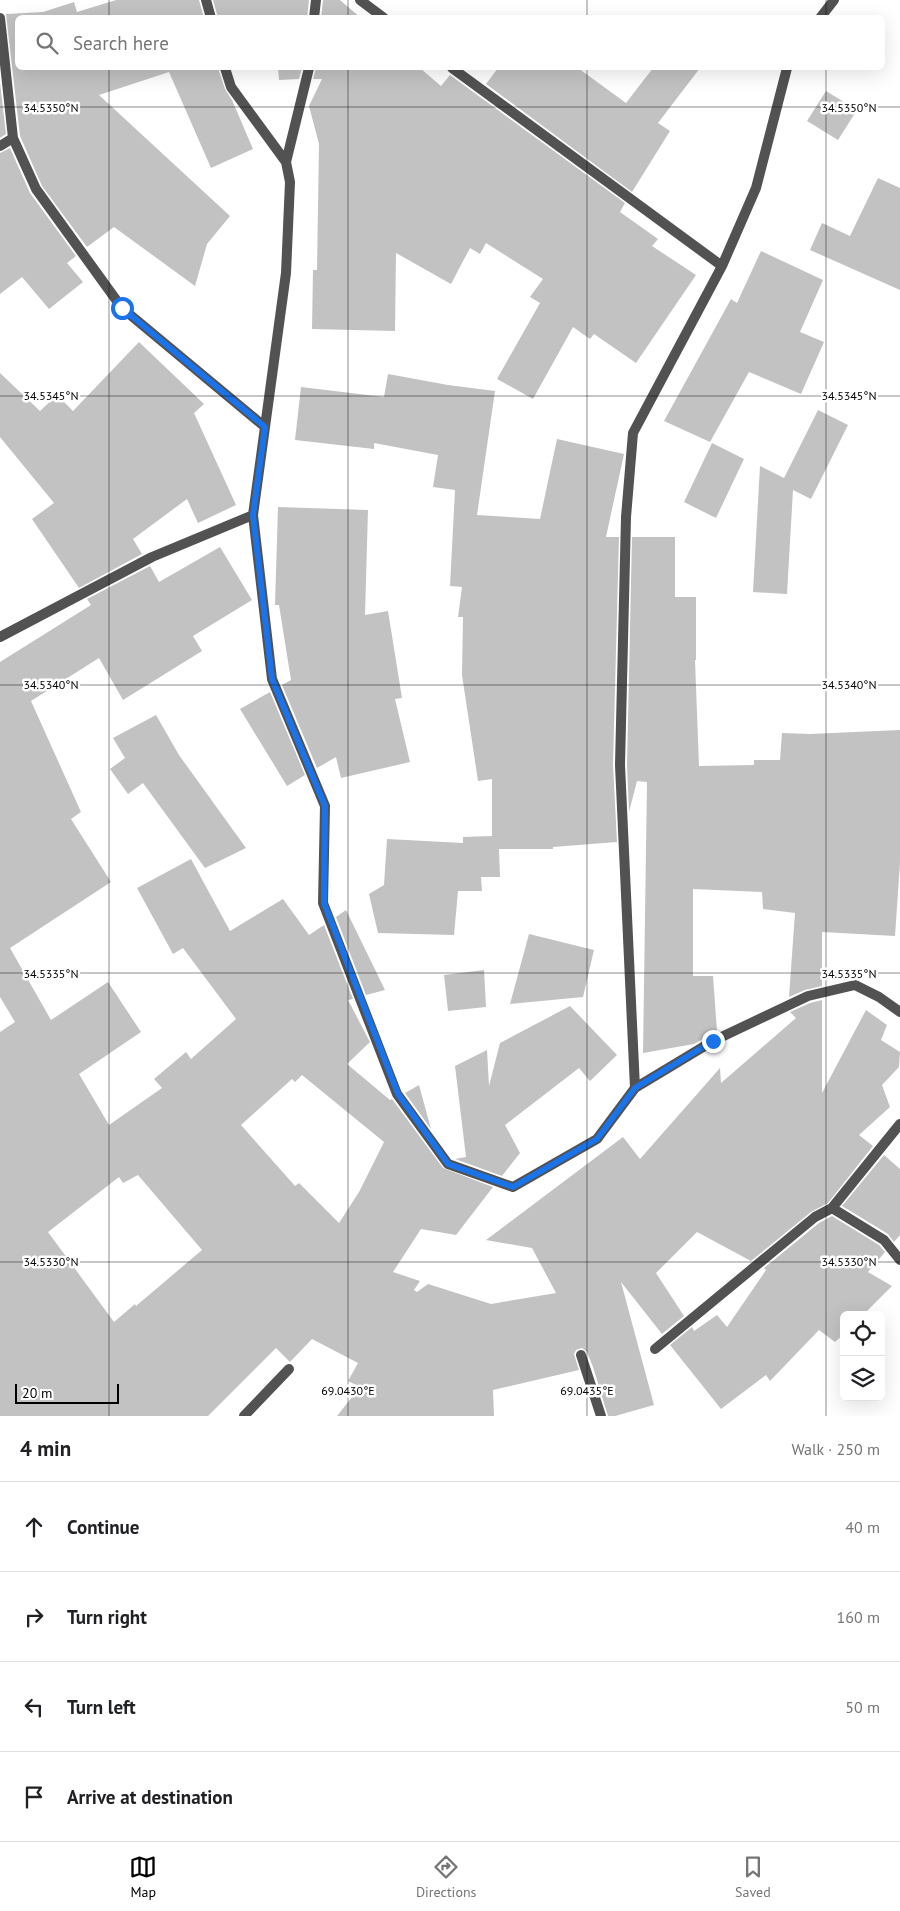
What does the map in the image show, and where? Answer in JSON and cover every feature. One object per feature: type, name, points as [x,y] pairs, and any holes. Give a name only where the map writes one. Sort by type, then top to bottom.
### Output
[{"type":"street","points":[[206,0],[210,15]]},
{"type":"street","points":[[314,15],[316,0]]},
{"type":"street","points":[[360,0],[380,15]]},
{"type":"street","points":[[822,15],[834,0]]},
{"type":"street","points":[[0,18],[12,138],[36,189],[122,308],[265,427]]},
{"type":"street","points":[[226,70],[231,87],[286,162],[290,182],[286,273],[253,515],[272,679],[325,806],[324,903],[398,1094],[448,1164],[513,1187],[597,1139],[635,1088],[713,1041],[808,996],[855,985],[900,1012]]},
{"type":"street","points":[[286,162],[309,70]]},
{"type":"street","points":[[455,70],[722,266]]},
{"type":"street","points":[[635,1088],[620,765],[626,517],[633,433],[722,266],[756,188],[786,70]]},
{"type":"street","points":[[0,146],[12,138]]},
{"type":"street","points":[[0,637],[152,556],[253,515]]},
{"type":"street","points":[[655,1349],[815,1217],[832,1208],[900,1124]]},
{"type":"street","points":[[832,1208],[884,1240],[900,1260]]},
{"type":"street","points":[[581,1355],[601,1416]]},
{"type":"street","points":[[244,1416],[289,1369]]},
{"type":"building","points":[[116,0],[199,0],[203,15],[15,15],[15,70],[219,70],[225,89],[232,100],[253,149],[211,168],[169,72],[99,95],[230,216],[207,244],[195,286],[114,227],[87,247],[42,186],[20,136],[6,14],[43,12],[74,2],[77,12]]},
{"type":"building","points":[[213,0],[309,0],[307,15],[217,15]]},
{"type":"building","points":[[323,0],[340,0],[358,15],[321,15]]},
{"type":"building","points":[[278,70],[301,70],[299,79],[279,80]]},
{"type":"building","points":[[315,70],[422,70],[441,86],[450,75],[625,203],[620,212],[658,239],[652,246],[696,275],[636,363],[594,334],[590,339],[573,327],[533,399],[497,379],[540,303],[530,297],[543,279],[486,243],[480,254],[470,248],[451,284],[396,253],[395,331],[312,329],[313,270],[317,270],[319,144],[309,106],[322,79],[313,79]]},
{"type":"building","points":[[496,70],[581,70],[626,103],[651,70],[698,70],[658,123],[670,131],[632,192],[486,84]]},
{"type":"building","points":[[0,82],[6,134],[0,138]]},
{"type":"building","points":[[826,91],[857,110],[838,140],[807,121]]},
{"type":"building","points":[[10,148],[30,193],[76,256],[67,263],[83,282],[49,309],[22,277],[0,294],[0,153]]},
{"type":"building","points":[[878,178],[900,188],[900,290],[810,250],[822,223],[850,236]]},
{"type":"building","points":[[761,251],[823,280],[800,332],[824,342],[801,394],[749,372],[710,442],[664,421],[731,299],[737,303]]},
{"type":"building","points":[[139,342],[204,404],[194,413],[236,505],[198,523],[187,499],[133,539],[142,554],[79,588],[32,519],[54,503],[0,437],[0,373],[40,411],[57,395],[73,411]]},
{"type":"building","points":[[388,374],[495,391],[477,515],[540,519],[557,439],[624,454],[606,537],[619,537],[613,765],[617,842],[553,847],[553,849],[499,849],[500,877],[481,877],[482,891],[458,891],[454,935],[378,933],[369,894],[384,885],[387,839],[463,843],[463,837],[492,836],[492,779],[478,781],[462,675],[463,617],[458,617],[462,587],[450,586],[455,490],[433,487],[438,455],[374,443],[374,449],[295,440],[301,387],[384,397]]},
{"type":"building","points":[[818,410],[848,425],[811,499],[793,490],[787,594],[753,592],[760,466],[784,478]]},
{"type":"building","points":[[712,443],[744,459],[716,518],[684,502]]},
{"type":"building","points":[[278,507],[368,510],[365,615],[388,611],[402,698],[395,699],[410,762],[341,778],[336,757],[317,768],[282,685],[291,680],[279,605],[275,605]]},
{"type":"building","points":[[632,537],[675,537],[675,597],[696,597],[695,660],[699,766],[754,765],[754,760],[780,760],[782,733],[810,734],[900,730],[900,863],[895,936],[822,932],[822,986],[805,990],[789,997],[795,913],[763,909],[762,892],[693,889],[693,976],[713,976],[717,1031],[694,1044],[643,1053],[647,782],[637,781],[629,812],[627,765]]},
{"type":"building","points":[[220,547],[252,600],[193,636],[202,651],[123,700],[99,658],[31,701],[81,812],[71,819],[111,882],[10,948],[51,1020],[108,982],[141,1032],[79,1074],[109,1125],[162,1088],[154,1079],[186,1052],[191,1059],[236,1019],[183,948],[173,954],[137,888],[191,859],[230,931],[283,899],[309,935],[324,925],[353,999],[348,1000],[370,1042],[347,1064],[390,1100],[392,1099],[443,1168],[493,1187],[456,1235],[421,1229],[393,1272],[420,1281],[414,1290],[417,1292],[428,1284],[491,1304],[556,1293],[532,1248],[486,1240],[623,1137],[640,1159],[720,1068],[721,1083],[796,1018],[790,1012],[822,1000],[822,1093],[866,1010],[887,1025],[881,1040],[900,1052],[899,1067],[882,1085],[890,1107],[859,1135],[873,1146],[828,1203],[811,1212],[751,1261],[697,1232],[656,1273],[684,1316],[662,1334],[621,1282],[654,1405],[615,1416],[608,1416],[593,1367],[587,1352],[582,1348],[576,1350],[574,1354],[579,1370],[493,1390],[494,1416],[337,1416],[360,1387],[348,1381],[358,1363],[312,1339],[290,1362],[276,1348],[208,1416],[0,1416],[0,1032],[15,1022],[0,997],[0,662],[91,605],[87,599],[150,566],[159,582]],"holes":[[[302,1075],[384,1142],[359,1192],[339,1223],[299,1183],[295,1186],[241,1125],[292,1079],[295,1082]],[[138,1175],[202,1250],[136,1306],[135,1304],[114,1322],[48,1232],[119,1177],[123,1183]]]},
{"type":"building","points":[[270,692],[305,775],[287,786],[240,709]]},
{"type":"building","points":[[156,715],[179,755],[246,848],[205,868],[143,783],[128,794],[110,769],[125,758],[113,738]]},
{"type":"building","points":[[346,910],[385,990],[366,995],[336,917]]},
{"type":"building","points":[[529,934],[594,950],[583,997],[510,1004]]},
{"type":"building","points":[[484,970],[486,1007],[448,1011],[444,975]]},
{"type":"building","points":[[570,1006],[617,1055],[590,1081],[579,1068],[505,1125],[520,1153],[502,1176],[455,1159],[466,1157],[455,1066],[487,1050],[489,1086],[500,1043]]},
{"type":"building","points":[[419,1085],[431,1129],[405,1093]]},
{"type":"building","points":[[884,1155],[900,1169],[900,1235],[894,1242],[888,1234],[842,1206]]},
{"type":"building","points":[[832,1216],[879,1245],[885,1252],[868,1272],[892,1286],[867,1311],[840,1311],[840,1338],[835,1342],[819,1330],[770,1381],[766,1375],[721,1409],[670,1345],[692,1327],[694,1331],[717,1315],[727,1327],[766,1270],[764,1268],[819,1223]]},
{"type":"route","points":[[122,308],[265,427],[253,515],[272,679],[325,806],[324,903],[398,1094],[448,1164],[513,1187],[597,1139],[635,1088],[713,1041]]}]
